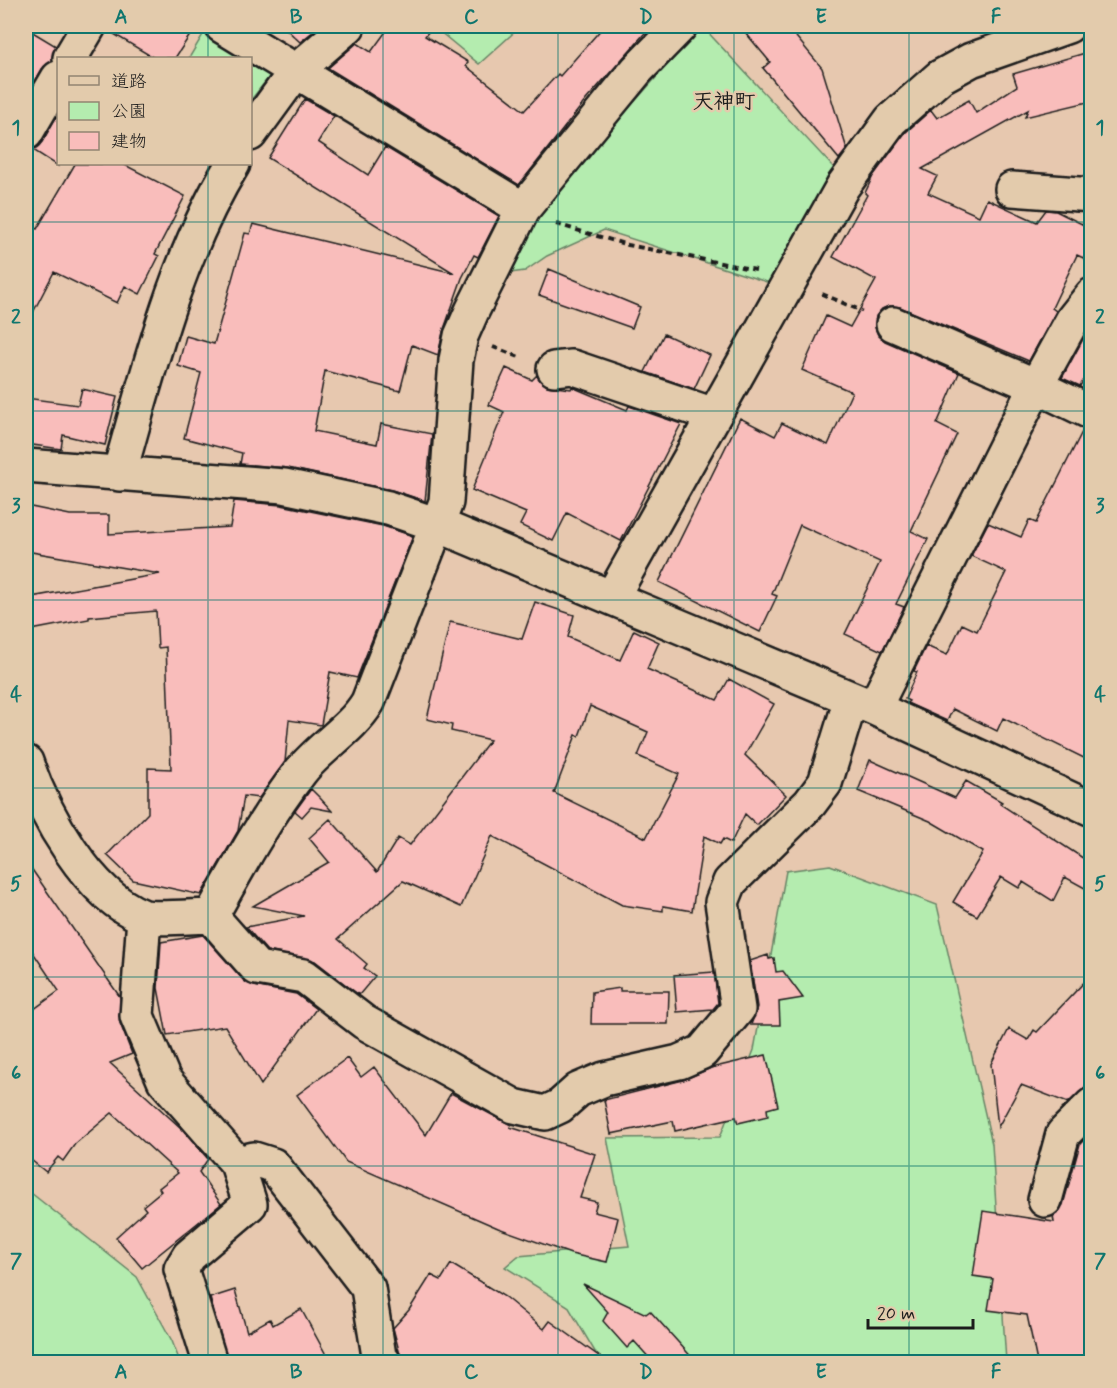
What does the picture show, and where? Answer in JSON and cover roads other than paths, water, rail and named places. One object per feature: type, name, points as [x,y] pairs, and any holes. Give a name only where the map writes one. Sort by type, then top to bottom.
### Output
[{"type":"street","points":[[71,57],[89,26]]},
{"type":"street","points":[[222,26],[523,209]]},
{"type":"street","points":[[252,131],[296,70],[348,26]]},
{"type":"street","points":[[211,916],[265,822],[303,769],[361,714],[368,702],[446,502],[456,360],[461,336],[523,209],[637,70],[680,26]]},
{"type":"street","points":[[612,597],[859,161],[891,120],[940,77],[971,60],[1068,26]]},
{"type":"street","points":[[26,133],[57,80]]},
{"type":"street","points":[[119,474],[149,359],[202,223],[232,165]]},
{"type":"street","points":[[1012,189],[1092,195]]},
{"type":"street","points":[[26,762],[71,852],[101,888],[144,917],[211,916],[257,968],[304,976],[364,1022],[514,1106],[545,1113],[560,1106],[578,1090],[604,1079],[679,1062],[702,1052],[738,1009],[722,902],[730,882],[810,803],[825,783],[863,704],[1036,386],[1073,319],[1092,295]]},
{"type":"street","points":[[893,324],[1092,413]]},
{"type":"street","points":[[554,369],[572,367],[714,415]]},
{"type":"street","points":[[26,466],[284,486],[388,508],[438,525],[863,704],[1092,809]]},
{"type":"street","points":[[144,917],[137,1016],[164,1080],[237,1163],[250,1204],[189,1256],[180,1269],[210,1362]]},
{"type":"street","points":[[1045,1200],[1063,1134],[1092,1105]]},
{"type":"street","points":[[237,1163],[254,1159],[273,1165],[368,1288],[380,1356],[384,1362]]},
{"type":"district","name":"天神町","points":[[724,101]]}]
